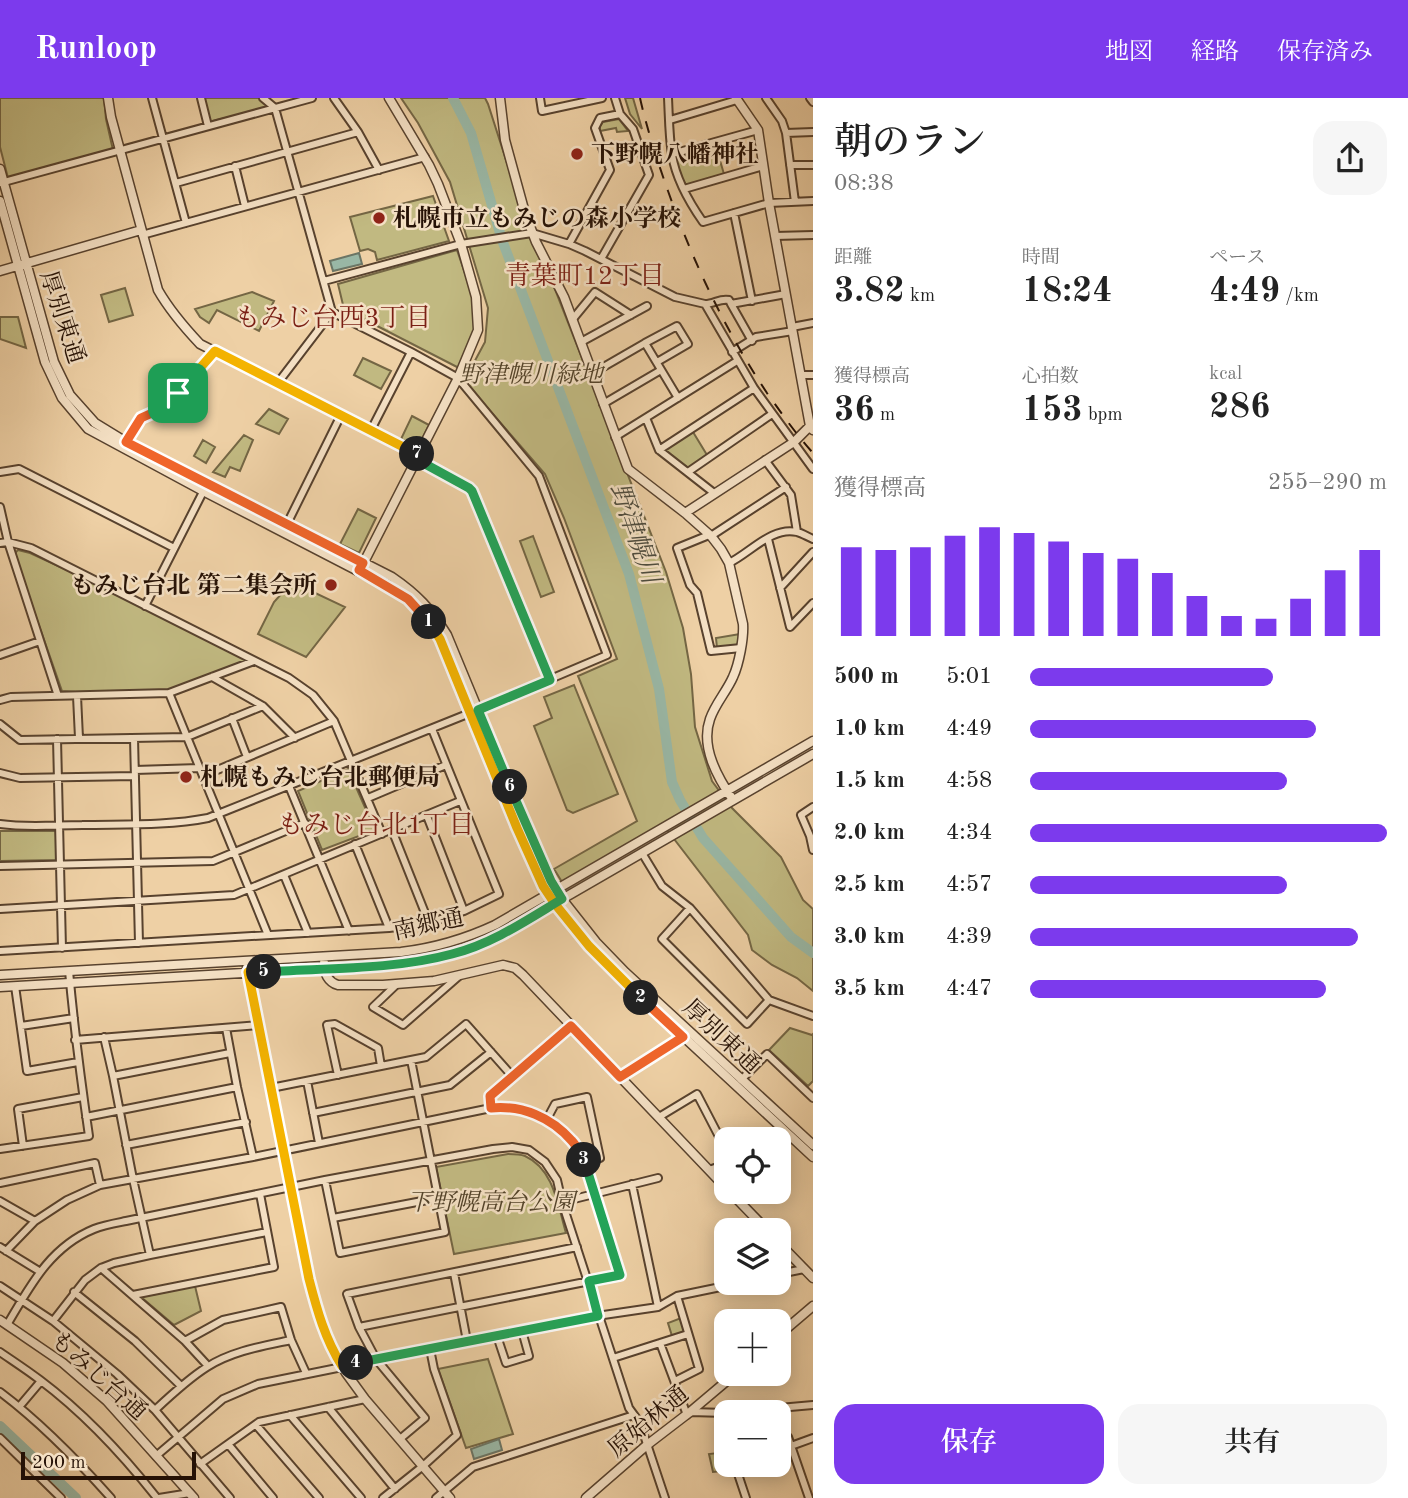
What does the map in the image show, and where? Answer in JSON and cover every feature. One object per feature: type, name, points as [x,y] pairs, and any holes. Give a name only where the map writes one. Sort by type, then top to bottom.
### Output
[{"type":"street","points":[[108,98],[141,233],[158,290],[167,307],[200,344],[371,430],[469,488],[550,680]]},
{"type":"street","points":[[152,98],[186,223]]},
{"type":"street","points":[[201,98],[208,126]]},
{"type":"street","points":[[0,824],[22,827],[195,821],[219,814],[432,729],[607,655],[540,476],[458,378],[332,312],[275,108],[263,98]]},
{"type":"street","points":[[2,183],[312,98]]},
{"type":"street","points":[[334,98],[358,132],[379,170]]},
{"type":"street","points":[[361,567],[458,378],[478,330],[477,297],[461,244],[438,184],[405,119],[389,98]]},
{"type":"street","points":[[500,98],[505,140],[528,233],[564,297],[628,469],[710,536],[729,563],[744,633],[734,675],[709,720],[708,734],[714,768],[733,800]]},
{"type":"street","points":[[540,98],[542,111],[576,101],[602,98]]},
{"type":"street","points":[[601,259],[649,175],[633,129],[620,114],[615,98]]},
{"type":"street","points":[[668,98],[672,154],[677,173],[693,209],[703,222],[769,203],[813,201]]},
{"type":"street","points":[[766,98],[782,121],[786,133],[795,202]]},
{"type":"street","points":[[670,120],[737,99],[758,130],[769,203],[812,428],[685,513]]},
{"type":"street","points":[[569,244],[610,170],[595,128],[600,118],[620,114]]},
{"type":"street","points":[[672,154],[758,130]]},
{"type":"street","points":[[176,183],[358,132]]},
{"type":"street","points":[[786,133],[813,132]]},
{"type":"street","points":[[0,271],[425,157]]},
{"type":"street","points":[[790,165],[813,165]]},
{"type":"street","points":[[235,166],[245,206]]},
{"type":"street","points":[[684,189],[764,166]]},
{"type":"street","name":"厚別東通","points":[[0,169],[45,362],[62,398],[89,429],[361,567]]},
{"type":"street","name":"厚別東通","points":[[0,201],[54,362],[71,395],[95,423],[126,442],[205,487],[287,524],[361,567],[408,599],[427,619],[440,639],[474,712],[517,828],[543,886],[553,892],[589,946],[617,975],[813,1157]]},
{"type":"street","points":[[734,213],[752,301]]},
{"type":"street","points":[[324,281],[461,244],[528,233],[569,244],[675,297],[705,304],[729,300],[752,341]]},
{"type":"street","points":[[775,236],[813,235]]},
{"type":"street","points":[[572,320],[595,292],[631,315]]},
{"type":"street","points":[[731,304],[786,294]]},
{"type":"street","points":[[705,304],[754,388],[813,469]]},
{"type":"street","points":[[581,342],[647,306]]},
{"type":"street","points":[[277,384],[332,312]]},
{"type":"street","points":[[732,352],[756,338],[813,323]]},
{"type":"street","points":[[593,373],[677,326],[688,344],[657,362]]},
{"type":"street","points":[[645,343],[678,398]]},
{"type":"street","points":[[126,442],[141,418],[167,405],[215,351]]},
{"type":"street","points":[[371,430],[411,352]]},
{"type":"street","points":[[615,437],[737,361]]},
{"type":"street","points":[[603,404],[661,370]]},
{"type":"street","points":[[801,375],[813,375]]},
{"type":"street","points":[[659,450],[754,388]]},
{"type":"street","points":[[688,472],[772,414]]},
{"type":"street","points":[[287,524],[341,415]]},
{"type":"street","points":[[646,418],[659,450],[714,493]]},
{"type":"street","points":[[765,460],[791,495],[797,532]]},
{"type":"street","points":[[0,472],[19,469],[174,548]]},
{"type":"street","points":[[145,606],[205,487]]},
{"type":"street","points":[[741,648],[711,651],[697,593],[690,585],[677,548],[710,536],[786,487]]},
{"type":"street","points":[[0,507],[4,542],[58,696]]},
{"type":"street","points":[[729,563],[782,532],[797,532],[813,539]]},
{"type":"street","points":[[768,539],[790,627],[813,603]]},
{"type":"street","points":[[4,542],[32,548],[289,678],[313,695],[334,721],[382,834]]},
{"type":"street","points":[[780,588],[813,552]]},
{"type":"street","points":[[0,655],[40,641]]},
{"type":"street","points":[[0,700],[11,697],[169,693],[254,660]]},
{"type":"street","points":[[212,677],[263,706],[295,738]]},
{"type":"street","points":[[169,693],[268,935]]},
{"type":"street","points":[[77,696],[79,738]]},
{"type":"street","points":[[0,724],[20,740],[187,737],[263,706]]},
{"type":"street","points":[[232,718],[247,757]]},
{"type":"street","points":[[203,776],[334,721]]},
{"type":"street","points":[[0,951],[389,928],[429,923],[464,911],[499,894],[432,729]]},
{"type":"street","points":[[134,738],[139,943]]},
{"type":"street","points":[[57,739],[61,948]]},
{"type":"street","name":"南郷通","points":[[0,975],[401,952],[448,943],[495,925],[813,741]]},
{"type":"street","name":"南郷通","points":[[0,987],[402,964],[454,954],[493,939],[813,754]]},
{"type":"street","points":[[368,798],[446,765]]},
{"type":"street","points":[[0,773],[20,778],[58,778],[199,768]]},
{"type":"street","points":[[289,786],[349,931]]},
{"type":"street","points":[[0,909],[234,895],[460,801]]},
{"type":"street","points":[[813,807],[801,815],[813,850]]},
{"type":"street","points":[[427,816],[464,911]]},
{"type":"street","points":[[0,866],[213,862],[305,823]]},
{"type":"street","points":[[392,830],[429,923]]},
{"type":"street","points":[[355,844],[389,928]]},
{"type":"street","points":[[642,853],[662,886],[690,908],[769,1000],[813,1016]]},
{"type":"street","points":[[284,875],[309,933]]},
{"type":"street","name":"厚別東通","points":[[559,901],[606,952],[813,1145]]},
{"type":"street","points":[[690,908],[662,939],[747,1024],[769,1000]]},
{"type":"street","points":[[323,957],[327,978],[338,985],[434,981],[503,965],[515,968],[714,1175]]},
{"type":"street","points":[[246,961],[309,1279],[319,1317],[335,1354],[365,1399],[447,1495]]},
{"type":"street","points":[[0,1148],[89,1136],[75,1040],[69,971]]},
{"type":"street","points":[[397,984],[373,1007],[403,1025],[460,975]]},
{"type":"street","points":[[15,986],[27,1071],[78,1062]]},
{"type":"street","points":[[21,1026],[74,1018]]},
{"type":"street","points":[[338,1075],[327,1025],[335,1024],[378,1048],[381,1066]]},
{"type":"street","points":[[271,1087],[426,1057],[466,1024],[513,1077]]},
{"type":"street","points":[[75,1040],[258,1025]]},
{"type":"street","points":[[491,1108],[490,1096],[571,1026]]},
{"type":"street","points":[[226,1028],[253,1157]]},
{"type":"street","points":[[104,1037],[150,1255]]},
{"type":"street","points":[[620,1077],[683,1037]]},
{"type":"street","points":[[313,1113],[450,1085],[491,1052]]},
{"type":"street","points":[[113,1076],[230,1053]]},
{"type":"street","points":[[741,1080],[767,1054],[813,1098]]},
{"type":"street","points":[[325,1180],[340,1253],[445,1232],[411,1060]]},
{"type":"street","points":[[307,1081],[319,1143]]},
{"type":"street","points":[[86,1117],[237,1087]]},
{"type":"street","points":[[659,1117],[697,1094],[714,1127]]},
{"type":"street","points":[[23,1146],[18,1109],[83,1097]]},
{"type":"street","points":[[547,1119],[555,1104],[587,1097],[600,1158],[586,1163]]},
{"type":"street","points":[[39,1271],[3,1249],[35,1221],[67,1200],[100,1185],[491,1108],[524,1110],[547,1119],[572,1141],[586,1163],[620,1275],[359,1327]]},
{"type":"street","points":[[126,1145],[246,1122]]},
{"type":"street","points":[[3,1322],[22,1300],[39,1271],[61,1249],[95,1229],[325,1180],[493,1149],[512,1147],[529,1150],[545,1162],[557,1180],[629,1408],[640,1423],[666,1498]]},
{"type":"street","points":[[0,1183],[94,1160],[100,1185]]},
{"type":"street","points":[[709,1170],[714,1168]]},
{"type":"street","points":[[562,1202],[658,1178]]},
{"type":"street","points":[[632,1184],[658,1307]]},
{"type":"street","points":[[133,1295],[274,1267],[260,1194]]},
{"type":"street","points":[[332,1218],[438,1198]]},
{"type":"street","points":[[0,1201],[35,1221]]},
{"type":"street","points":[[742,1204],[755,1218]]},
{"type":"street","points":[[53,1321],[74,1292],[101,1268],[150,1255],[268,1232]]},
{"type":"street","points":[[400,1439],[425,1418],[376,1359],[359,1327],[347,1294],[577,1247]]},
{"type":"street","points":[[791,1255],[813,1278]]},
{"type":"street","points":[[101,1268],[185,1341],[208,1366]]},
{"type":"street","points":[[791,1272],[804,1269]]},
{"type":"street","points":[[454,1273],[467,1341]]},
{"type":"street","points":[[0,1286],[53,1321],[94,1353],[155,1410],[230,1498]]},
{"type":"street","points":[[156,1456],[222,1399],[258,1384],[467,1341],[658,1307],[677,1296],[714,1288]]},
{"type":"street","points":[[74,1292],[135,1341],[181,1386]]},
{"type":"street","points":[[675,1381],[699,1369],[677,1296]]},
{"type":"street","points":[[791,1325],[813,1306]]},
{"type":"street","points":[[185,1341],[223,1320],[281,1307],[291,1340],[306,1373]]},
{"type":"street","name":"もみじ台通","points":[[3,1322],[63,1363],[107,1401],[192,1496]]},
{"type":"street","points":[[497,1336],[506,1363],[529,1356],[522,1331]]},
{"type":"street","points":[[613,1358],[688,1334]]},
{"type":"street","points":[[155,1410],[208,1366],[246,1349],[291,1340]]},
{"type":"street","points":[[660,1343],[688,1413],[714,1413]]},
{"type":"street","points":[[383,1498],[457,1435],[434,1369],[430,1349]]},
{"type":"street","points":[[0,1352],[41,1381],[87,1420],[120,1453],[158,1498],[192,1496]]},
{"type":"street","points":[[19,1407],[41,1381]]},
{"type":"street","name":"原始林通","points":[[586,1498],[720,1386]]},
{"type":"street","points":[[0,1392],[19,1407],[111,1498]]},
{"type":"street","points":[[200,1464],[259,1422],[365,1399]]},
{"type":"street","points":[[791,1407],[813,1405]]},
{"type":"street","points":[[328,1407],[395,1489]]},
{"type":"street","points":[[290,1415],[361,1498]]},
{"type":"street","points":[[436,1498],[447,1495],[473,1467],[634,1415]]},
{"type":"street","points":[[256,1425],[319,1498]]},
{"type":"street","points":[[809,1498],[791,1446],[813,1438]]},
{"type":"street","points":[[1,1440],[61,1498]]},
{"type":"street","points":[[228,1444],[274,1498]]},
{"type":"street","points":[[803,1480],[813,1476]]},
{"type":"street","points":[[739,1477],[746,1498]]},
{"type":"green space","points":[[0,98],[104,98],[113,150],[8,178],[0,147]]},
{"type":"green space","points":[[203,98],[259,98],[270,107],[209,122]]},
{"type":"green space","name":"野津幌川緑地","points":[[401,98],[485,98],[488,104],[514,185],[666,572],[683,628],[691,674],[695,727],[712,781],[732,808],[781,857],[803,900],[813,909],[813,991],[752,950],[748,935],[664,826],[574,878],[562,882],[554,869],[637,821],[578,676],[617,659],[545,474],[464,381],[485,342],[488,308],[450,182]]},
{"type":"green space","points":[[625,98],[633,98],[642,129],[630,114]]},
{"type":"green space","points":[[619,119],[628,131],[617,132],[616,128],[600,131],[603,122]]},
{"type":"green space","points":[[716,147],[724,174],[686,186],[675,158]]},
{"type":"green space","points":[[433,196],[449,241],[377,260],[375,252],[368,249],[360,251],[350,217]]},
{"type":"green space","points":[[457,250],[473,297],[475,328],[459,368],[344,309],[338,284]]},
{"type":"green space","points":[[125,288],[133,315],[109,322],[101,295]]},
{"type":"green space","points":[[252,292],[274,301],[259,331],[217,310],[209,323],[200,317],[195,309]]},
{"type":"green space","points":[[0,317],[18,317],[26,348],[0,339]]},
{"type":"green space","points":[[363,358],[391,371],[381,389],[354,375]]},
{"type":"green space","points":[[269,409],[288,419],[279,434],[256,424]]},
{"type":"green space","points":[[412,416],[429,425],[418,448],[401,439]]},
{"type":"green space","points":[[693,432],[707,455],[688,468],[664,450]]},
{"type":"green space","points":[[244,435],[253,440],[240,471],[230,467],[225,477],[213,472]]},
{"type":"green space","points":[[203,440],[215,447],[206,463],[194,456]]},
{"type":"green space","points":[[358,509],[376,518],[359,553],[340,544]]},
{"type":"green space","points":[[533,536],[554,592],[541,597],[520,541]]},
{"type":"green space","points":[[18,550],[117,593],[250,662],[169,692],[103,694],[62,691],[14,554]]},
{"type":"green space","points":[[292,582],[345,607],[306,657],[258,634],[274,602]]},
{"type":"green space","points":[[740,634],[737,646],[717,648],[716,638]]},
{"type":"green space","points":[[574,685],[618,794],[573,813],[567,810],[534,726],[552,718],[544,697]]},
{"type":"green space","points":[[348,769],[375,830],[322,850],[298,791]]},
{"type":"green space","points":[[0,831],[56,831],[57,860],[0,861]]},
{"type":"green space","points":[[790,1028],[813,1034],[813,1081],[808,1086],[769,1050]]},
{"type":"green space","name":"下野幌高台公園","points":[[508,1154],[525,1156],[543,1170],[553,1189],[566,1233],[454,1254],[436,1167]]},
{"type":"green space","points":[[195,1286],[201,1311],[174,1325],[141,1297]]},
{"type":"green space","points":[[681,1318],[685,1333],[672,1336],[668,1323]]},
{"type":"green space","points":[[488,1359],[513,1434],[466,1448],[438,1369]]},
{"type":"green space","points":[[714,1453],[714,1472],[713,1472],[709,1454]]},
{"type":"shaded area","points":[[359,253],[362,264],[333,271],[330,261]]},
{"type":"shaded area","points":[[499,1439],[502,1450],[474,1459],[471,1449]]},
{"type":"waterway","name":"野津幌川","points":[[453,98],[471,133],[502,240],[629,574],[659,689],[672,782],[703,838],[791,937],[813,953]]},
{"type":"waterway","points":[[0,1426],[76,1498]]},
{"type":"railway","points":[[640,98],[668,191],[711,295],[737,345],[767,393],[813,453]]},
{"type":"place","name":"下野幌八幡神社","points":[[577,154]]},
{"type":"place","name":"札幌市立もみじの森小学校","points":[[379,218]]},
{"type":"place","name":"もみじ台北 第二集会所","points":[[331,585]]},
{"type":"place","name":"札幌もみじ台北郵便局","points":[[186,777]]},
{"type":"district","name":"青葉町12丁目","points":[[585,275]]},
{"type":"district","name":"もみじ台西3丁目","points":[[333,317]]},
{"type":"district","name":"もみじ台北1丁目","points":[[376,824]]},
{"type":"route","points":[[178,393],[167,405],[141,418],[126,442],[363,563],[359,570],[408,599],[427,619],[440,639],[543,886],[555,904],[589,946],[683,1037],[620,1077],[571,1026],[490,1096],[491,1108],[524,1110],[547,1119],[572,1141],[586,1163],[620,1275],[589,1281],[598,1316],[342,1366],[335,1354],[319,1317],[309,1279],[248,972],[402,964],[454,954],[493,939],[555,904],[562,899],[526,826],[478,710],[550,680],[469,488],[416,459],[419,455],[215,351],[178,393]]}]
